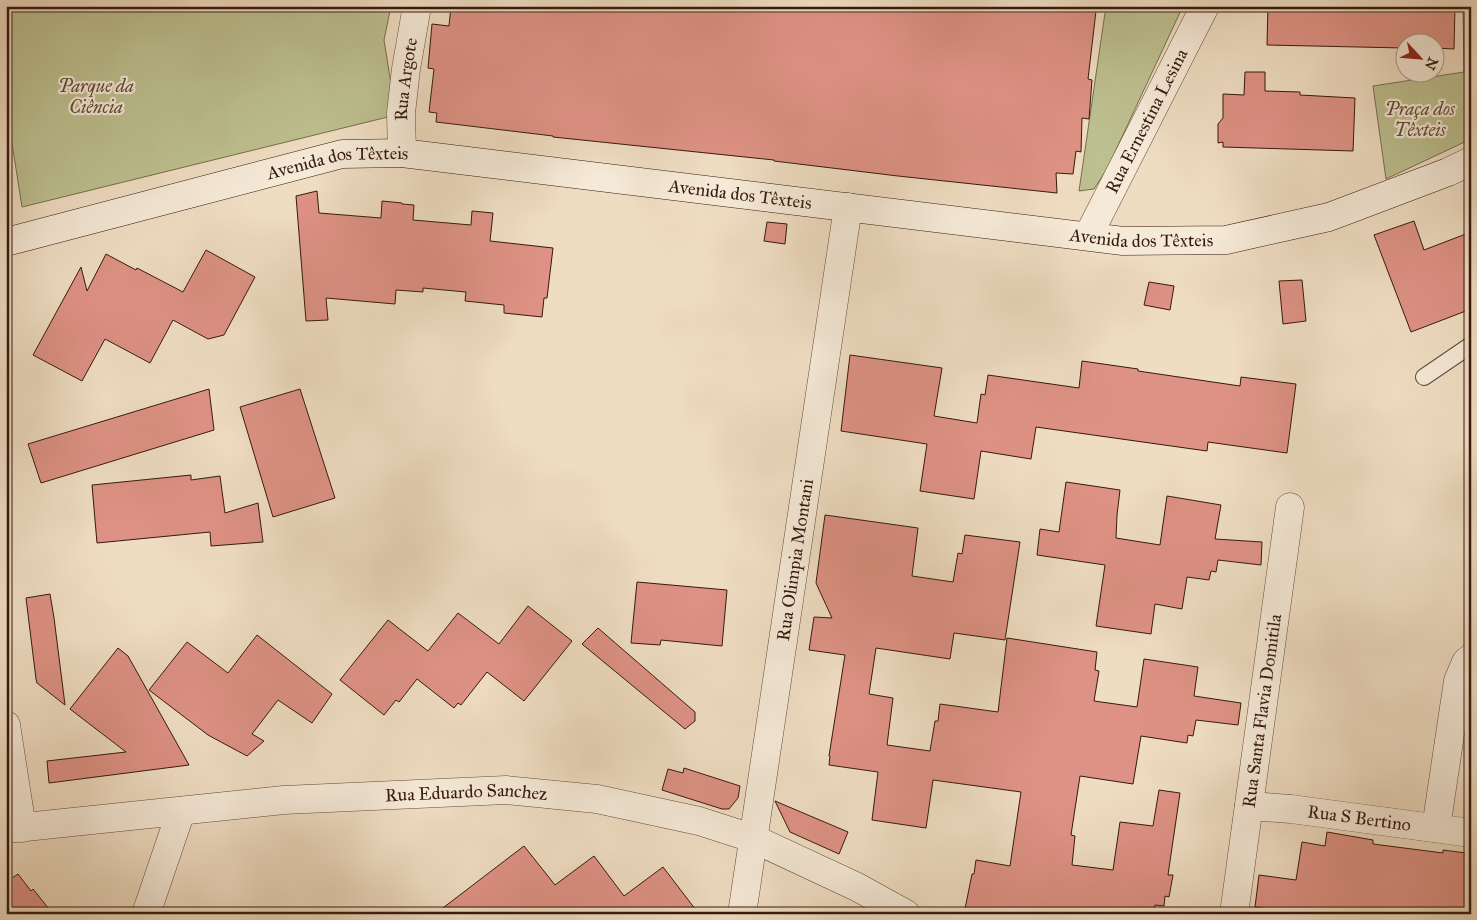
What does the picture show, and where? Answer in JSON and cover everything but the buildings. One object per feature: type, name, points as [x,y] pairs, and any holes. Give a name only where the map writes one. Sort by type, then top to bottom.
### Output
[{"type":"street","name":"Rua Argote","points":[[402,153],[402,104],[417,6]]},
{"type":"street","name":"Rua Ernestina Lesina","points":[[1088,236],[1205,6]]},
{"type":"street","name":"Avenida dos Têxteis","points":[[6,242],[342,154],[402,153],[1123,240],[1226,240],[1330,217],[1448,172],[1471,161]]},
{"type":"street","name":"Rua Olimpia Montani","points":[[742,914],[848,207]]},
{"type":"street","name":"Rua Santa Flavia Domitila","points":[[1234,914],[1290,508]]},
{"type":"street","points":[[1436,828],[1458,680],[1466,662],[1471,658]]},
{"type":"street","points":[[6,725],[14,828]]},
{"type":"street","name":"Rua Eduardo Sanchez","points":[[14,828],[284,800],[506,790],[597,799],[699,822],[752,838],[858,887],[906,914]]},
{"type":"street","name":"Rua S Bertino","points":[[1249,806],[1291,809],[1471,833]]},
{"type":"street","points":[[146,914],[181,811]]},
{"type":"lane","points":[[1424,377],[1471,345]]},
{"type":"green space","name":"Parque da Ciência","points":[[6,6],[391,6],[384,40],[396,115],[22,207],[6,105]]},
{"type":"green space","points":[[1106,6],[1183,6],[1107,169],[1094,189],[1079,191]]},
{"type":"green space","name":"Praça dos Têxteis","points":[[1463,6],[1471,6],[1471,139],[1386,179],[1373,86],[1399,82],[1444,82],[1444,75],[1464,72]]}]
